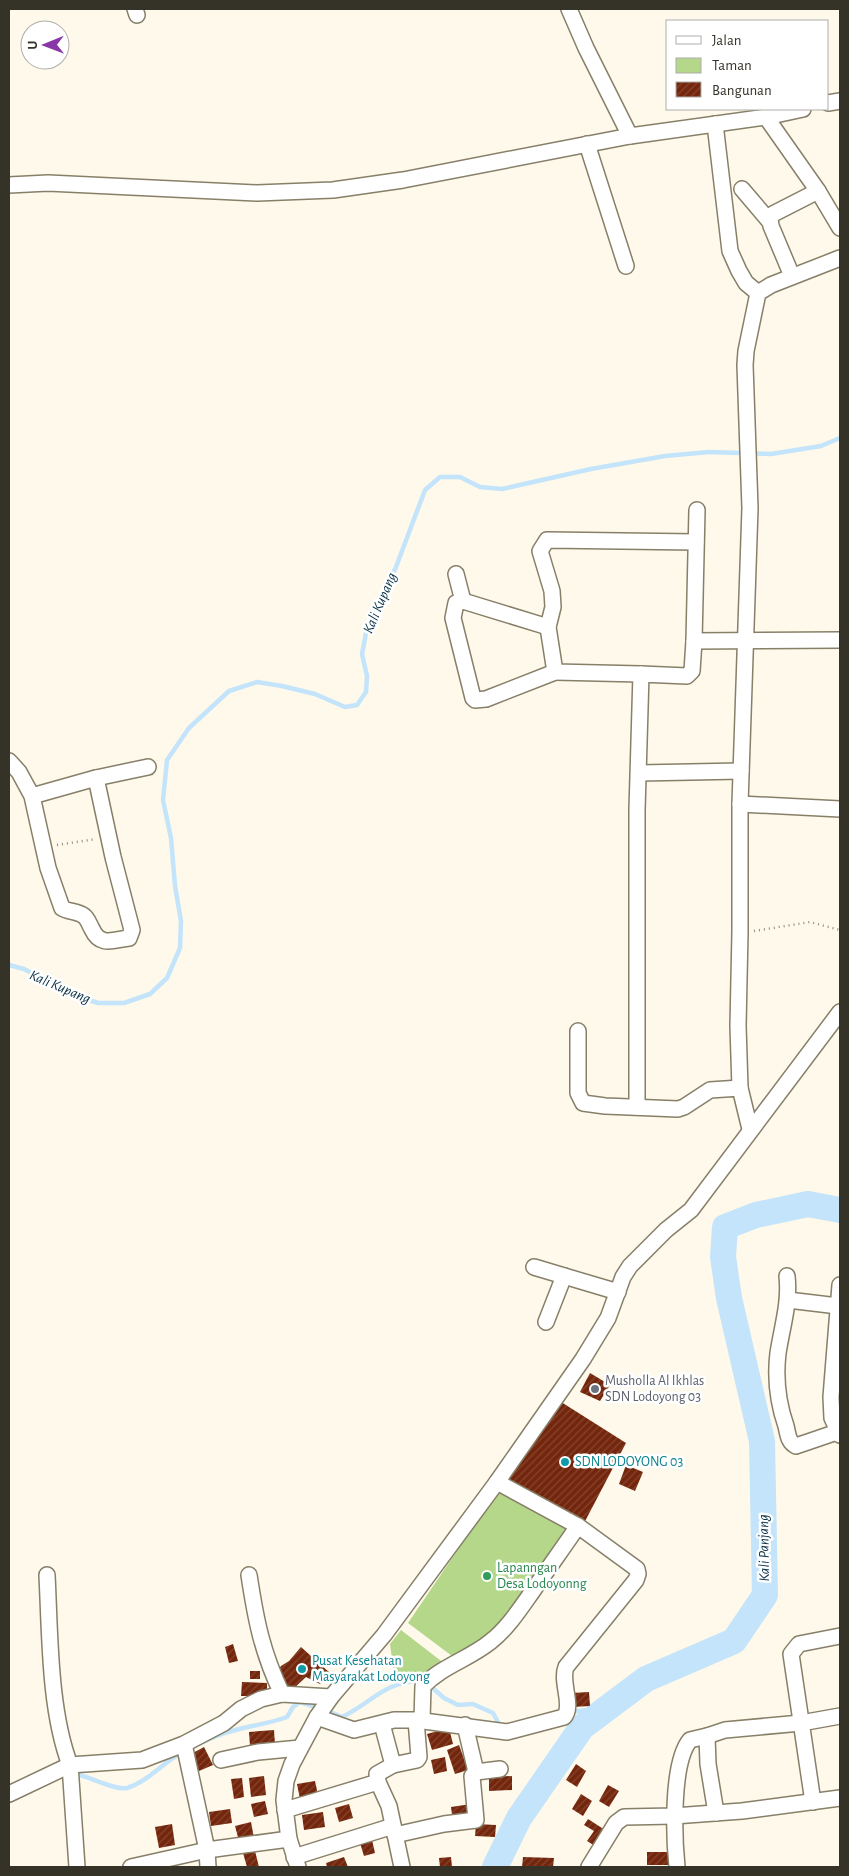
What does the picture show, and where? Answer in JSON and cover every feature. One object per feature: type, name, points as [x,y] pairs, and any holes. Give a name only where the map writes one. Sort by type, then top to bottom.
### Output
[{"type":"street","points":[[569,9],[586,48],[630,136]]},
{"type":"street","points":[[9,185],[48,183],[257,193],[333,190],[403,180],[630,136],[766,117],[798,110]]},
{"type":"street","points":[[766,117],[818,191],[840,228]]},
{"type":"street","points":[[715,124],[730,251],[742,277],[758,293]]},
{"type":"street","points":[[587,144],[626,266]]},
{"type":"street","points":[[742,189],[770,222],[792,276]]},
{"type":"street","points":[[770,222],[773,214],[818,191]]},
{"type":"street","points":[[750,1129],[740,1088],[738,1026],[740,804],[750,508],[746,351],[758,293],[792,276],[840,258]]},
{"type":"street","points":[[548,627],[463,601],[456,603],[453,618],[473,698],[475,700],[486,699],[555,672],[690,675],[692,671],[694,641],[697,510]]},
{"type":"street","points":[[555,672],[548,627],[553,607],[552,591],[540,551],[547,540],[696,542]]},
{"type":"street","points":[[456,574],[463,601]]},
{"type":"street","points":[[694,641],[840,640]]},
{"type":"street","points":[[637,1107],[637,810],[641,674]]},
{"type":"street","points":[[9,761],[19,772],[32,796],[48,868],[62,908],[82,914],[87,919],[95,937],[99,940],[129,938],[132,935],[132,930],[113,858],[96,778]]},
{"type":"street","points":[[32,796],[96,778],[148,767]]},
{"type":"street","points":[[638,773],[741,772]]},
{"type":"street","points":[[740,804],[840,809]]},
{"type":"street","points":[[500,1769],[476,1772],[472,1776],[476,1820],[394,1830],[296,1862],[288,1839],[285,1810],[286,1781],[300,1748],[323,1707],[384,1635],[497,1482],[583,1359],[608,1318],[623,1277],[630,1266],[666,1230],[691,1210],[750,1129],[840,1012]]},
{"type":"street","points":[[578,1031],[578,1093],[583,1103],[598,1106],[678,1109],[710,1090],[740,1088]]},
{"type":"street","points":[[534,1267],[618,1292]]},
{"type":"street","points":[[546,1322],[564,1276]]},
{"type":"street","points":[[787,1276],[788,1300],[778,1355],[777,1373],[780,1408],[790,1441],[796,1446],[839,1434],[832,1418],[831,1397],[840,1284]]},
{"type":"street","points":[[788,1300],[838,1306]]},
{"type":"street","points":[[9,1794],[70,1765],[142,1760],[184,1744],[224,1723],[250,1703],[282,1694],[323,1707],[354,1730],[394,1720],[419,1720],[507,1732],[564,1716],[567,1714],[568,1706],[564,1673],[566,1666],[636,1580],[638,1574],[634,1566],[578,1526],[497,1482]]},
{"type":"street","points":[[402,1867],[389,1806],[378,1782],[377,1774],[393,1766],[417,1760],[419,1757],[419,1720],[428,1681],[490,1642],[502,1631],[578,1526]]},
{"type":"street","points":[[47,1575],[50,1649],[59,1721],[70,1765],[77,1867]]},
{"type":"street","points":[[250,1575],[262,1646],[282,1694]]},
{"type":"street","points":[[813,1802],[791,1658],[793,1650],[799,1644],[840,1636]]},
{"type":"street","points":[[676,1867],[674,1816],[681,1758],[690,1740],[725,1730],[801,1723],[840,1716]]},
{"type":"street","points":[[382,1724],[393,1766]]},
{"type":"street","points":[[465,1726],[476,1772]]},
{"type":"street","points":[[707,1736],[708,1764],[716,1813]]},
{"type":"street","points":[[184,1744],[207,1850],[208,1867]]},
{"type":"street","points":[[221,1760],[258,1752],[300,1748]]},
{"type":"street","points":[[285,1810],[378,1782]]},
{"type":"street","points":[[589,1867],[616,1824],[624,1817],[716,1813],[840,1798]]},
{"type":"street","points":[[131,1867],[207,1850],[288,1839]]},
{"type":"path","points":[[43,847],[110,837]]},
{"type":"path","points":[[740,932],[758,931],[810,922],[840,930]]},
{"type":"green space","name":"Lapanngan Desa Lodoyonng","points":[[497,1492],[570,1530],[487,1638],[456,1659],[408,1623]]},
{"type":"green space","points":[[401,1630],[445,1664],[425,1676],[394,1675],[390,1644]]},
{"type":"building","name":"Musholla Al Ikhlas SDN Lodoyong 03","points":[[590,1373],[610,1385],[600,1401],[580,1392]]},
{"type":"building","name":"SDN LODOYONG 03","points":[[558,1400],[626,1443],[582,1527],[502,1481]]},
{"type":"building","points":[[626,1465],[643,1472],[635,1491],[619,1484]]},
{"type":"building","points":[[233,1644],[238,1661],[229,1663],[225,1647]]},
{"type":"building","name":"Pusat Kesehatan Masyarakat Lodoyong","points":[[301,1647],[330,1673],[320,1684],[306,1677],[292,1690],[276,1673]]},
{"type":"building","points":[[250,1671],[260,1671],[260,1679],[250,1679]]},
{"type":"building","points":[[242,1682],[267,1683],[267,1696],[241,1696]]},
{"type":"building","points":[[589,1692],[590,1706],[572,1707],[572,1693]]},
{"type":"building","points":[[449,1728],[453,1744],[432,1750],[427,1734]]},
{"type":"building","points":[[274,1730],[275,1745],[250,1746],[249,1732]]},
{"type":"building","points":[[459,1745],[468,1770],[455,1774],[447,1750]]},
{"type":"building","points":[[204,1747],[213,1765],[199,1771],[191,1754]]},
{"type":"building","points":[[445,1757],[447,1771],[434,1774],[431,1760]]},
{"type":"building","points":[[576,1764],[586,1771],[577,1787],[566,1780]]},
{"type":"building","points":[[264,1776],[266,1795],[251,1797],[249,1778]]},
{"type":"building","points":[[512,1776],[512,1790],[489,1791],[489,1777]]},
{"type":"building","points":[[242,1778],[244,1797],[234,1799],[231,1779]]},
{"type":"building","points":[[315,1781],[318,1795],[300,1799],[297,1784]]},
{"type":"building","points":[[608,1785],[619,1791],[609,1807],[599,1801]]},
{"type":"building","points":[[581,1794],[592,1801],[583,1816],[572,1809]]},
{"type":"building","points":[[265,1801],[268,1814],[254,1817],[251,1804]]},
{"type":"building","points":[[349,1804],[353,1818],[339,1822],[335,1808]]},
{"type":"building","points":[[471,1804],[473,1819],[453,1822],[451,1807]]},
{"type":"building","points":[[230,1809],[232,1823],[211,1826],[209,1812]]},
{"type":"building","points":[[323,1812],[325,1827],[304,1830],[302,1815]]},
{"type":"building","points":[[588,1819],[605,1830],[595,1846],[587,1841],[594,1831],[584,1825]]},
{"type":"building","points":[[251,1822],[254,1838],[239,1841],[235,1826]]},
{"type":"building","points":[[172,1824],[175,1845],[159,1848],[155,1827]]},
{"type":"building","points":[[476,1824],[496,1825],[495,1837],[475,1836]]},
{"type":"building","points":[[372,1840],[375,1853],[364,1856],[360,1843]]},
{"type":"building","points":[[255,1851],[259,1867],[247,1867],[243,1853]]},
{"type":"building","points":[[647,1852],[670,1852],[670,1865],[647,1865]]},
{"type":"building","points":[[344,1857],[348,1867],[327,1867],[326,1863]]},
{"type":"building","points":[[451,1857],[452,1867],[440,1867],[439,1858]]},
{"type":"building","points":[[523,1857],[554,1858],[553,1867],[522,1867]]},
{"type":"waterway","name":"Kali Kupang","points":[[9,965],[24,969],[71,994],[98,1003],[124,1003],[150,994],[167,978],[180,948],[181,921],[175,886],[171,838],[163,800],[167,760],[189,728],[229,691],[257,682],[315,694],[345,707],[357,705],[366,692],[367,676],[362,654],[366,633],[396,567],[425,490],[440,477],[460,477],[480,487],[502,489],[591,469],[665,456],[709,452],[771,454],[821,446],[840,438]]},
{"type":"waterway","name":"Kali Panjang","points":[[495,1867],[519,1818],[582,1727],[646,1679],[734,1641],[765,1595],[762,1441],[729,1298],[723,1257],[725,1227],[756,1215],[808,1204],[840,1210]]},
{"type":"waterway","points":[[326,1710],[342,1717],[388,1688],[409,1682],[422,1681]]},
{"type":"waterway","points":[[429,1685],[444,1698],[458,1705],[473,1704],[493,1713],[499,1724],[503,1726]]},
{"type":"waterway","points":[[72,1773],[108,1785],[127,1788],[141,1782],[179,1754],[208,1740],[231,1731],[287,1717],[293,1707],[300,1702],[319,1708]]},
{"type":"waterway","points":[[569,1712],[588,1710],[598,1714]]},
{"type":"place","name":"Musholla Al Ikhlas SDN Lodoyong 03","points":[[595,1389]]},
{"type":"place","name":"SDN LODOYONG 03","points":[[565,1462]]},
{"type":"place","name":"Lapanngan Desa Lodoyonng","points":[[487,1576]]},
{"type":"place","name":"Pusat Kesehatan Masyarakat Lodoyong","points":[[302,1669]]}]
